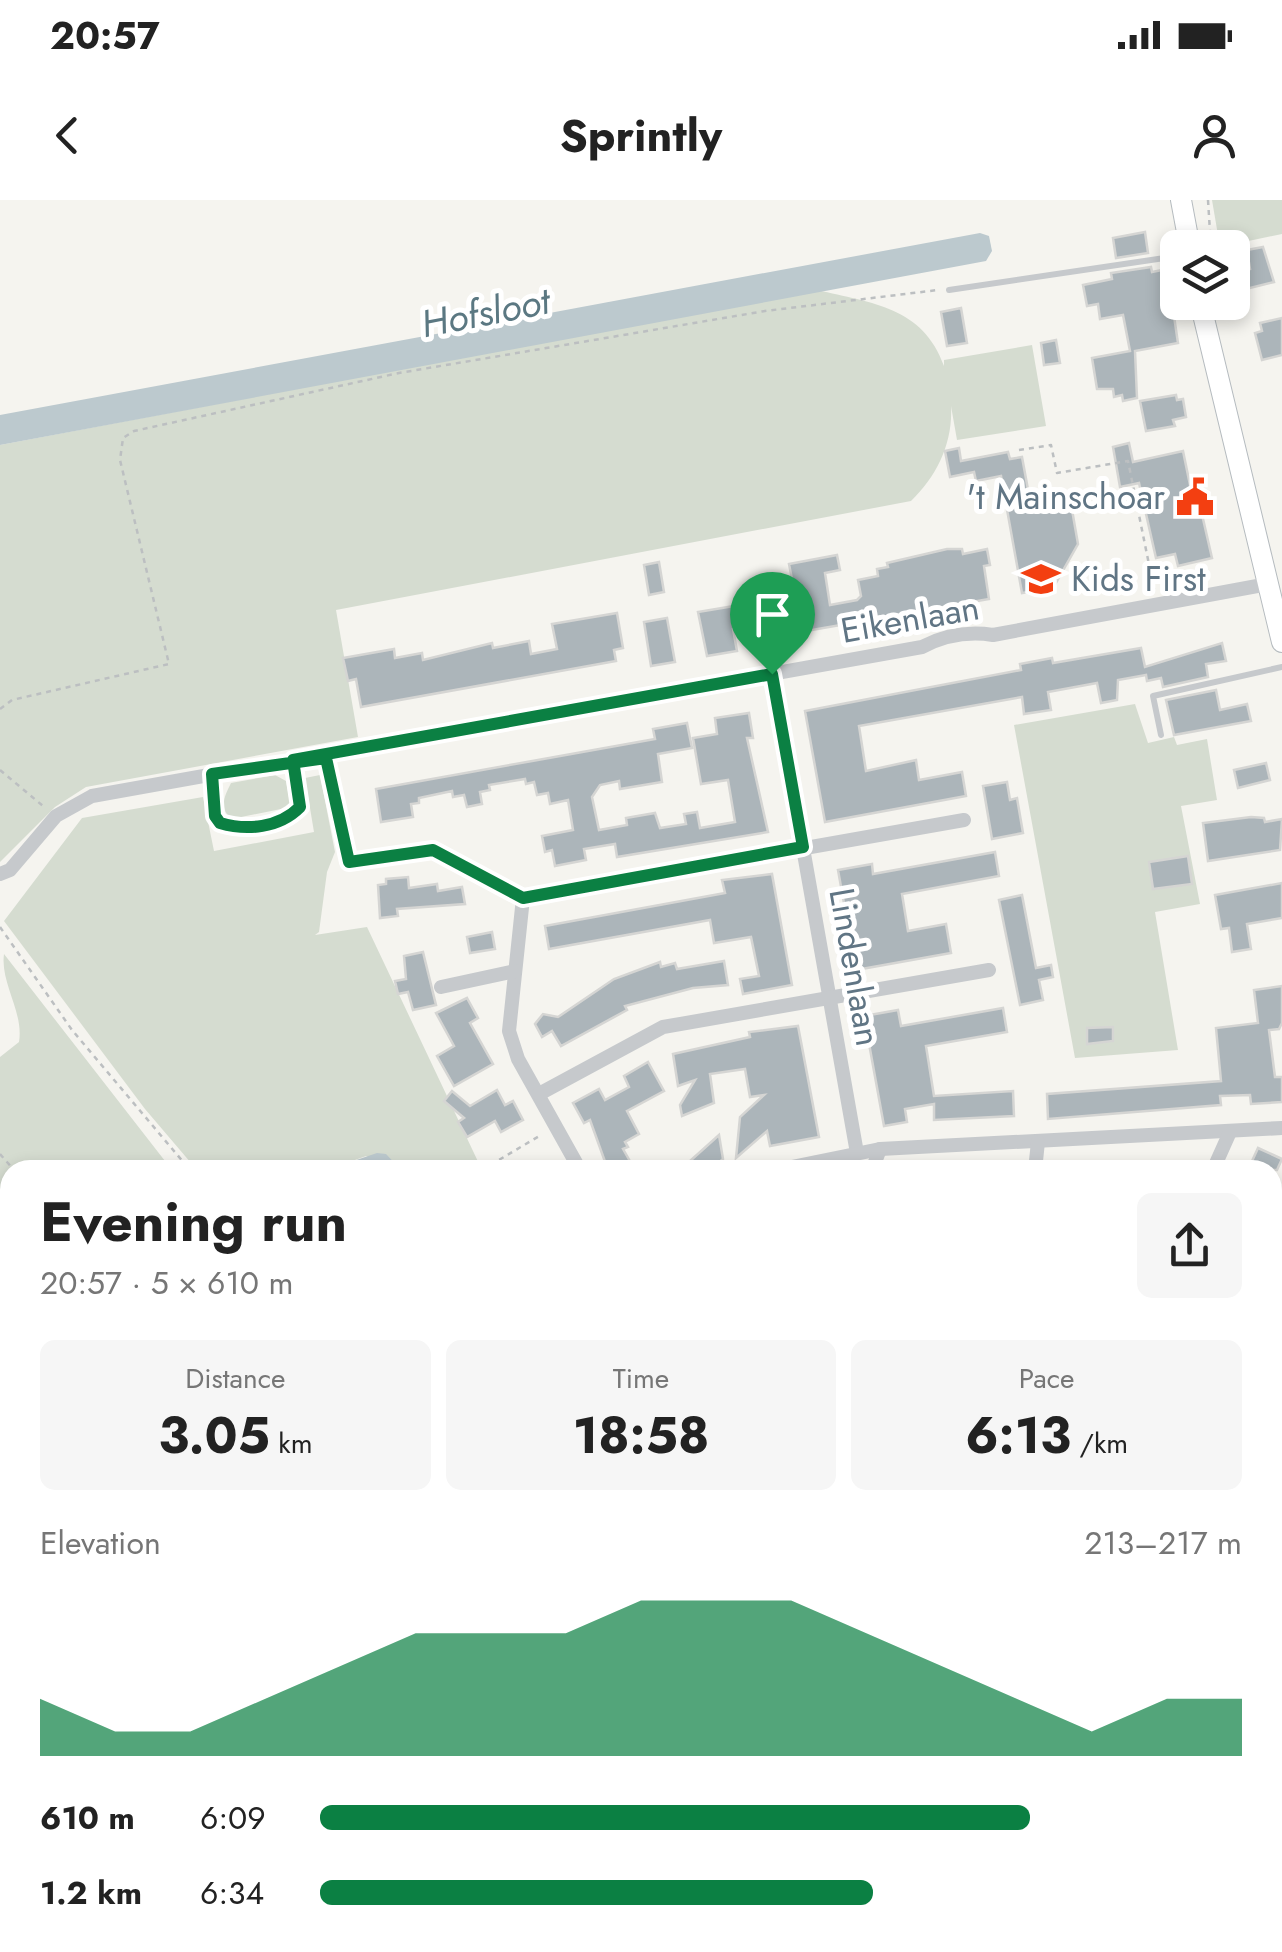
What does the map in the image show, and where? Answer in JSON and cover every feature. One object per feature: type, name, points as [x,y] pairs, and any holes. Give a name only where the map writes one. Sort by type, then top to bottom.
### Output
[{"type":"main road","points":[[1181,200],[1187,230]]},
{"type":"main road","points":[[1204,320],[1282,642]]},
{"type":"street","name":"Eikenlaan","points":[[0,874],[10,870],[56,816],[92,796],[293,760],[326,758],[922,647],[938,638],[974,632],[993,635],[1268,584]]},
{"type":"street","name":"Lindenlaan","points":[[772,674],[856,1153]]},
{"type":"street","points":[[326,758],[349,862],[433,850],[523,898],[964,820]]},
{"type":"street","points":[[523,898],[509,1030],[518,1060],[575,1160]]},
{"type":"street","points":[[539,1094],[663,1027],[989,970]]},
{"type":"street","points":[[441,986],[514,971]]},
{"type":"street","points":[[823,1160],[880,1150],[1282,1128]]},
{"type":"street","points":[[1217,1160],[1230,1132]]},
{"type":"street","points":[[1035,1160],[1038,1142]]},
{"type":"street","points":[[876,1160],[880,1150]]},
{"type":"lane","points":[[949,290],[1160,259]]},
{"type":"lane","points":[[1162,735],[1153,696],[1282,667]]},
{"type":"lane","points":[[212,774],[215,816],[220,823],[237,828],[258,826],[286,821],[300,807],[293,760]]},
{"type":"path","points":[[1208,200],[1210,230]]},
{"type":"path","points":[[0,709],[12,700],[169,664],[120,460],[123,438],[134,431],[418,370],[765,311],[880,294],[949,290]]},
{"type":"path","points":[[1019,450],[1051,444],[1057,473],[1128,460],[1157,605]]},
{"type":"path","points":[[0,770],[56,816]]},
{"type":"path","points":[[0,928],[72,1030],[182,1160]]},
{"type":"path","points":[[499,1160],[556,1126]]},
{"type":"shaded area","points":[[1212,200],[1282,200],[1282,234],[1250,241],[1250,230],[1217,230]]},
{"type":"shaded area","points":[[980,233],[989,236],[992,251],[986,261],[0,445],[0,415]]},
{"type":"shaded area","points":[[817,290],[876,304],[909,319],[935,346],[944,366],[944,360],[1032,345],[1046,426],[957,440],[951,406],[942,458],[911,501],[336,610],[358,737],[86,787],[55,807],[0,862],[0,445]]},
{"type":"shaded area","points":[[1135,704],[1148,743],[1174,737],[1177,745],[1207,739],[1217,800],[1181,806],[1200,904],[1155,912],[1178,1050],[1075,1058],[1014,725]]},
{"type":"shaded area","points":[[275,775],[286,781],[290,803],[286,808],[231,819],[224,802],[231,783]]},
{"type":"shaded area","points":[[320,775],[335,852],[327,872],[319,932],[315,935],[367,927],[477,1160],[376,1160],[366,1156],[355,1160],[188,1160],[145,1109],[4,921],[82,818],[203,797],[214,851],[314,832],[305,778]]},
{"type":"shaded area","points":[[4,954],[164,1160],[0,1160],[0,1057],[19,1042],[20,1031]]},
{"type":"shaded area","points":[[377,1153],[392,1160],[356,1160]]},
{"type":"building","points":[[1145,232],[1148,253],[1116,258],[1113,238]]},
{"type":"building","points":[[1263,247],[1274,282],[1250,288],[1250,249]]},
{"type":"building","points":[[1151,267],[1152,272],[1160,270],[1160,320],[1175,320],[1178,343],[1135,351],[1137,398],[1123,401],[1122,395],[1114,397],[1113,389],[1097,389],[1092,358],[1130,351],[1123,315],[1100,319],[1098,304],[1087,306],[1083,285],[1112,279],[1111,273]]},
{"type":"building","points":[[961,308],[967,343],[947,346],[941,312]]},
{"type":"building","points":[[1282,318],[1282,355],[1262,360],[1255,333],[1262,331],[1260,323]]},
{"type":"building","points":[[1056,340],[1060,363],[1044,365],[1041,343]]},
{"type":"building","points":[[1176,395],[1177,400],[1183,399],[1186,417],[1173,420],[1175,426],[1146,431],[1140,401]]},
{"type":"building","points":[[1129,443],[1133,462],[1183,451],[1212,558],[1178,566],[1175,554],[1156,558],[1139,483],[1120,487],[1113,447]]},
{"type":"building","points":[[959,448],[961,461],[1008,452],[1010,459],[1022,457],[1029,495],[1058,490],[1071,504],[1078,544],[1053,588],[1022,593],[1001,476],[976,481],[974,472],[950,477],[945,451]]},
{"type":"building","points":[[962,549],[963,554],[987,549],[990,565],[984,566],[989,599],[761,639],[757,617],[798,610],[789,564],[837,555],[840,570],[825,573],[830,605],[857,600],[861,596],[858,580],[878,576],[877,569],[888,567],[887,563]]},
{"type":"building","points":[[659,562],[664,592],[649,595],[644,565]]},
{"type":"building","points":[[740,605],[744,627],[733,629],[737,651],[707,656],[698,612]]},
{"type":"building","points":[[617,613],[623,648],[614,650],[616,661],[361,707],[356,679],[348,681],[343,658],[394,649],[395,658],[422,653],[423,660],[492,643],[493,648],[529,641],[531,654],[557,649],[552,624]]},
{"type":"building","points":[[667,618],[675,662],[651,666],[644,622]]},
{"type":"building","points":[[1222,643],[1226,661],[1206,664],[1208,677],[1163,687],[1161,678],[1147,681],[1146,675],[1118,680],[1117,700],[1101,703],[1097,683],[1048,692],[1051,710],[1024,714],[1022,697],[859,726],[866,771],[916,760],[919,780],[962,772],[966,796],[825,822],[805,711],[1021,670],[1020,664],[1052,658],[1053,663],[1141,648],[1145,667]]},
{"type":"building","points":[[1216,690],[1220,710],[1247,704],[1251,721],[1174,735],[1166,700]]},
{"type":"building","points":[[749,713],[753,738],[747,738],[768,832],[617,857],[615,844],[584,849],[586,860],[555,866],[552,850],[545,852],[542,836],[573,830],[568,800],[550,804],[548,793],[537,795],[534,782],[526,784],[525,779],[489,785],[490,790],[480,792],[482,804],[467,807],[464,795],[453,797],[452,791],[419,798],[419,803],[411,804],[413,817],[381,822],[376,789],[655,739],[653,729],[687,723],[692,748],[658,754],[662,782],[620,789],[619,781],[600,785],[592,797],[599,830],[627,825],[626,818],[655,813],[660,828],[686,824],[684,814],[697,812],[700,828],[735,822],[728,780],[701,784],[693,738],[717,734],[715,718]]},
{"type":"building","points":[[1266,763],[1270,780],[1238,788],[1234,770]]},
{"type":"building","points":[[1007,782],[1010,800],[1017,798],[1023,833],[992,839],[983,786]]},
{"type":"building","points":[[1264,818],[1265,822],[1282,819],[1280,850],[1208,861],[1203,823]]},
{"type":"building","points":[[995,852],[999,876],[902,894],[908,931],[946,924],[951,953],[856,970],[838,870],[872,864],[873,874]]},
{"type":"building","points":[[1188,856],[1192,884],[1153,889],[1149,862]]},
{"type":"building","points":[[772,874],[792,985],[743,994],[740,979],[759,976],[751,937],[714,943],[710,920],[549,949],[545,926],[725,893],[722,880]]},
{"type":"building","points":[[408,877],[409,888],[437,884],[438,891],[462,887],[465,904],[397,909],[398,916],[380,918],[378,885],[386,884],[386,879]]},
{"type":"building","points":[[1282,883],[1282,918],[1247,924],[1251,949],[1232,952],[1229,928],[1221,929],[1215,895]]},
{"type":"building","points":[[1022,895],[1036,968],[1051,965],[1053,977],[1039,980],[1043,1000],[1020,1005],[999,900]]},
{"type":"building","points":[[492,932],[495,949],[470,953],[467,937]]},
{"type":"building","points":[[423,952],[436,1005],[413,1010],[408,992],[398,994],[395,981],[406,979],[404,956]]},
{"type":"building","points":[[724,961],[728,985],[693,988],[625,1006],[627,1010],[561,1046],[552,1031],[542,1037],[535,1024],[543,1014],[558,1017],[614,979],[660,962],[661,967],[675,963],[677,969]]},
{"type":"building","points":[[1282,986],[1282,1023],[1279,1029],[1269,1030],[1275,1077],[1282,1077],[1282,1102],[1251,1104],[1250,1095],[1220,1096],[1221,1105],[1048,1119],[1047,1094],[1221,1081],[1216,1028],[1258,1023],[1254,990]]},
{"type":"building","points":[[467,998],[478,1018],[470,1023],[493,1064],[454,1086],[437,1056],[454,1046],[436,1013]]},
{"type":"building","points":[[1003,1008],[1007,1032],[926,1046],[934,1096],[1013,1091],[1014,1116],[934,1120],[934,1104],[905,1109],[907,1122],[884,1126],[864,1016],[898,1010],[901,1026]]},
{"type":"building","points":[[798,1026],[819,1137],[770,1146],[767,1131],[736,1158],[740,1117],[764,1095],[750,1097],[745,1069],[710,1074],[714,1103],[682,1116],[680,1105],[695,1080],[678,1086],[673,1054],[750,1037],[749,1032]]},
{"type":"building","points":[[1113,1027],[1113,1041],[1087,1044],[1087,1028]]},
{"type":"building","points":[[648,1062],[664,1091],[627,1111],[639,1134],[625,1142],[628,1147],[623,1149],[629,1160],[604,1160],[590,1120],[584,1123],[573,1103],[599,1089],[605,1100],[629,1087],[624,1076]]},
{"type":"building","points":[[497,1090],[505,1105],[513,1101],[523,1120],[501,1132],[495,1121],[467,1137],[458,1122],[464,1118],[444,1101],[452,1091],[470,1106]]},
{"type":"building","points":[[719,1135],[723,1159],[691,1160]]},
{"type":"building","points":[[1258,1148],[1282,1159],[1282,1160],[1253,1160]]},
{"type":"place","name":"'t Mainschoar","points":[[1195,497]]},
{"type":"place","name":"Kids First","points":[[1041,579]]},
{"type":"route","points":[[772,674],[326,758],[293,760],[300,807],[286,821],[237,828],[220,823],[215,816],[212,774],[293,760],[326,758],[349,862],[433,850],[523,898],[803,847],[772,674]]},
{"type":"water label","name":"Hofsloot","points":[[485,312]]}]
